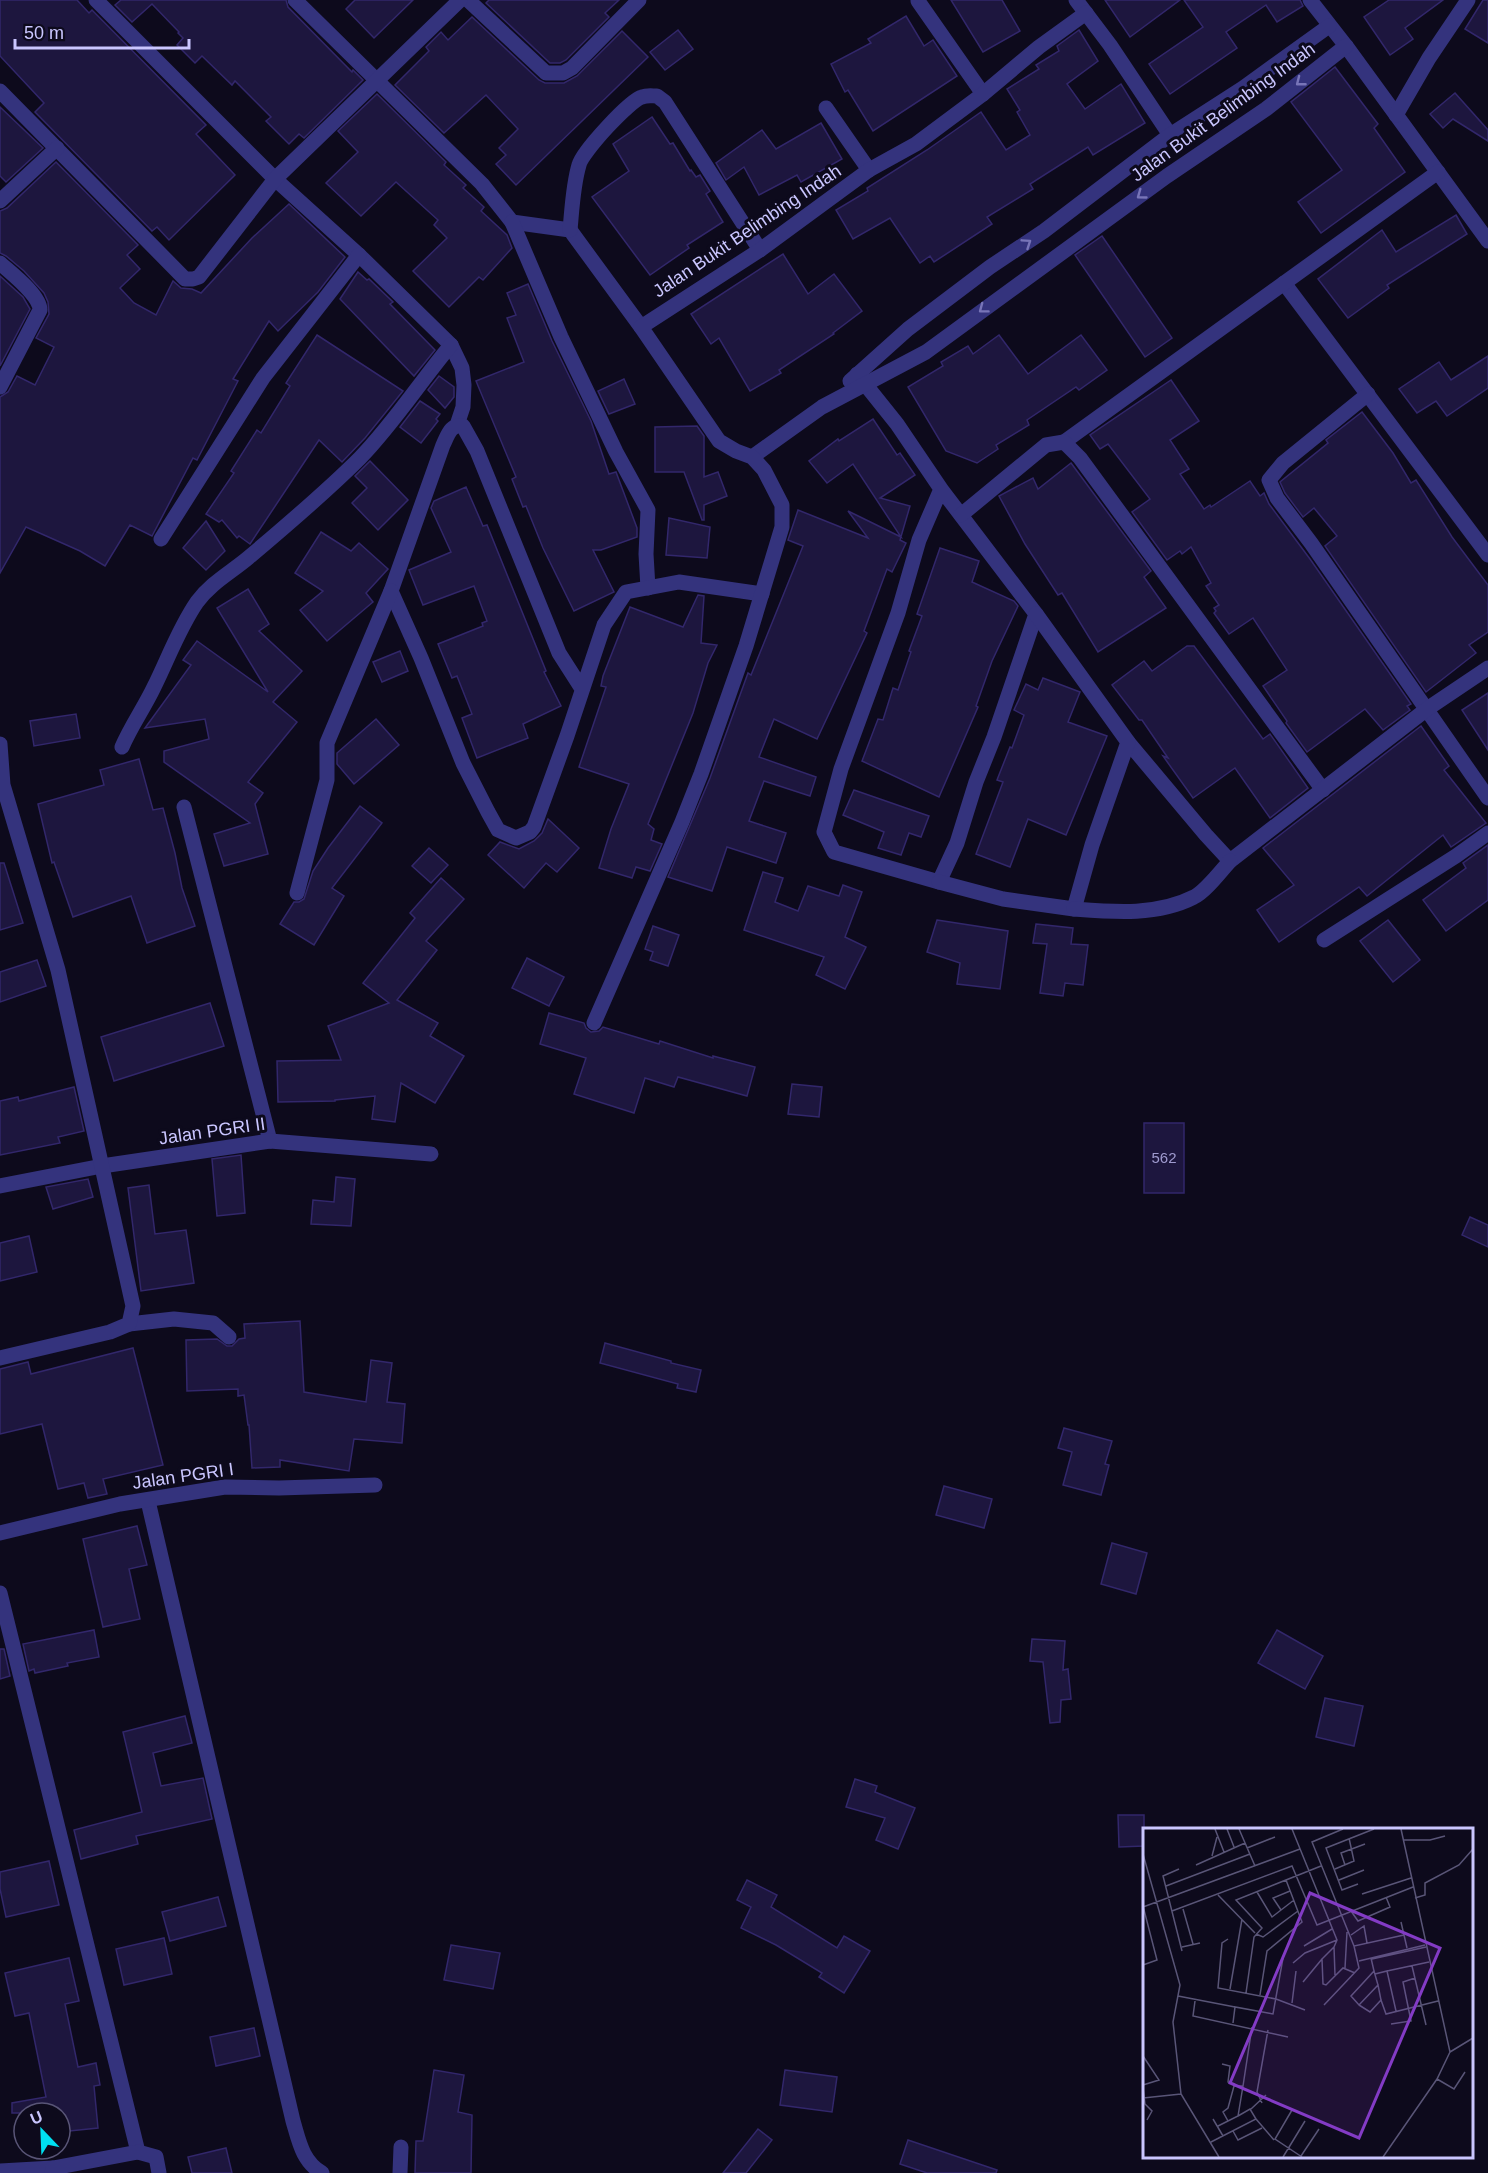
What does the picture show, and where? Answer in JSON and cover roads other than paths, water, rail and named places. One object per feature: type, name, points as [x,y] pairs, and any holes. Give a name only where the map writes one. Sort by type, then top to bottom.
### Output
[{"type":"street","points":[[96,0],[275,179],[359,255],[451,345],[462,368],[464,386],[463,407],[457,425]]},
{"type":"street","points":[[295,0],[482,184],[512,222],[571,358],[616,452],[648,510],[646,554],[648,588]]},
{"type":"street","points":[[0,91],[185,279],[193,279],[199,277],[275,179],[460,0]]},
{"type":"street","points":[[468,0],[546,73],[563,73],[572,68],[639,0]]},
{"type":"street","points":[[1076,0],[1110,45],[1170,135]]},
{"type":"street","points":[[1310,0],[1488,241]]},
{"type":"street","points":[[1396,115],[1429,58],[1468,0]]},
{"type":"street","points":[[918,1],[983,94]]},
{"type":"street","name":"Jalan Bukit Belimbing Indah","points":[[641,327],[760,250],[869,170],[916,144],[1086,13]]},
{"type":"street","name":"Jalan Bukit Belimbing Indah","points":[[752,457],[861,379],[917,322],[990,267],[1063,217],[1170,135],[1243,88],[1329,26]]},
{"type":"street","name":"Jalan Bukit Belimbing Indah","points":[[861,379],[926,352],[1158,183],[1266,109],[1346,46]]},
{"type":"street","points":[[594,1023],[686,813],[746,646],[782,527],[782,506],[764,470],[752,457],[736,452],[719,441],[641,327],[570,230],[579,162],[587,150],[632,103],[642,97],[657,96],[665,102],[760,250]]},
{"type":"street","points":[[826,108],[869,170]]},
{"type":"street","points":[[0,201],[57,148]]},
{"type":"street","points":[[961,515],[1046,445],[1064,442],[1438,172]]},
{"type":"street","points":[[512,222],[570,230]]},
{"type":"street","points":[[161,539],[263,378],[359,255]]},
{"type":"street","points":[[0,263],[36,298],[40,305],[38,318],[0,387]]},
{"type":"street","points":[[1284,283],[1488,555]]},
{"type":"street","points":[[122,747],[154,688],[188,616],[198,601],[216,581],[237,568],[360,458],[406,405],[427,374],[451,345]]},
{"type":"street","points":[[861,379],[897,424],[941,489],[1036,614],[1128,742],[1230,861]]},
{"type":"street","points":[[1368,394],[1283,463],[1269,480],[1277,498],[1488,798]]},
{"type":"street","points":[[297,893],[327,780],[327,743],[391,591],[442,445],[452,427],[463,426],[477,451],[559,652],[582,689]]},
{"type":"street","points":[[1064,442],[1080,459],[1323,790]]},
{"type":"street","points":[[941,489],[918,540],[898,613],[841,769],[824,832],[834,852],[1003,899],[1074,909],[1123,912],[1162,908],[1196,897],[1230,861],[1427,709],[1488,668]]},
{"type":"street","points":[[391,591],[429,677],[463,763],[498,830],[516,838],[523,837],[534,827],[603,625],[626,592],[680,582],[762,594]]},
{"type":"street","points":[[939,882],[957,843],[976,782],[994,737],[1036,614]]},
{"type":"street","points":[[1074,909],[1092,845],[1128,742]]},
{"type":"street","points":[[0,744],[3,785],[58,970],[102,1166],[133,1306],[129,1324]]},
{"type":"street","points":[[184,807],[270,1142]]},
{"type":"street","points":[[1324,940],[1488,833]]},
{"type":"street","name":"Jalan PGRI II","points":[[0,1186],[102,1166],[270,1142],[431,1154]]},
{"type":"street","points":[[0,1358],[110,1332],[129,1324],[174,1319],[213,1323],[229,1337]]},
{"type":"street","name":"Jalan PGRI I","points":[[0,1533],[120,1504],[225,1487],[288,1488],[375,1485]]},
{"type":"street","points":[[148,1501],[293,2121],[303,2154],[315,2169],[322,2173]]},
{"type":"street","points":[[0,1593],[138,2152]]},
{"type":"street","points":[[400,2173],[402,2146]]},
{"type":"street","points":[[0,2171],[52,2170],[138,2152],[156,2157],[159,2173]]}]
